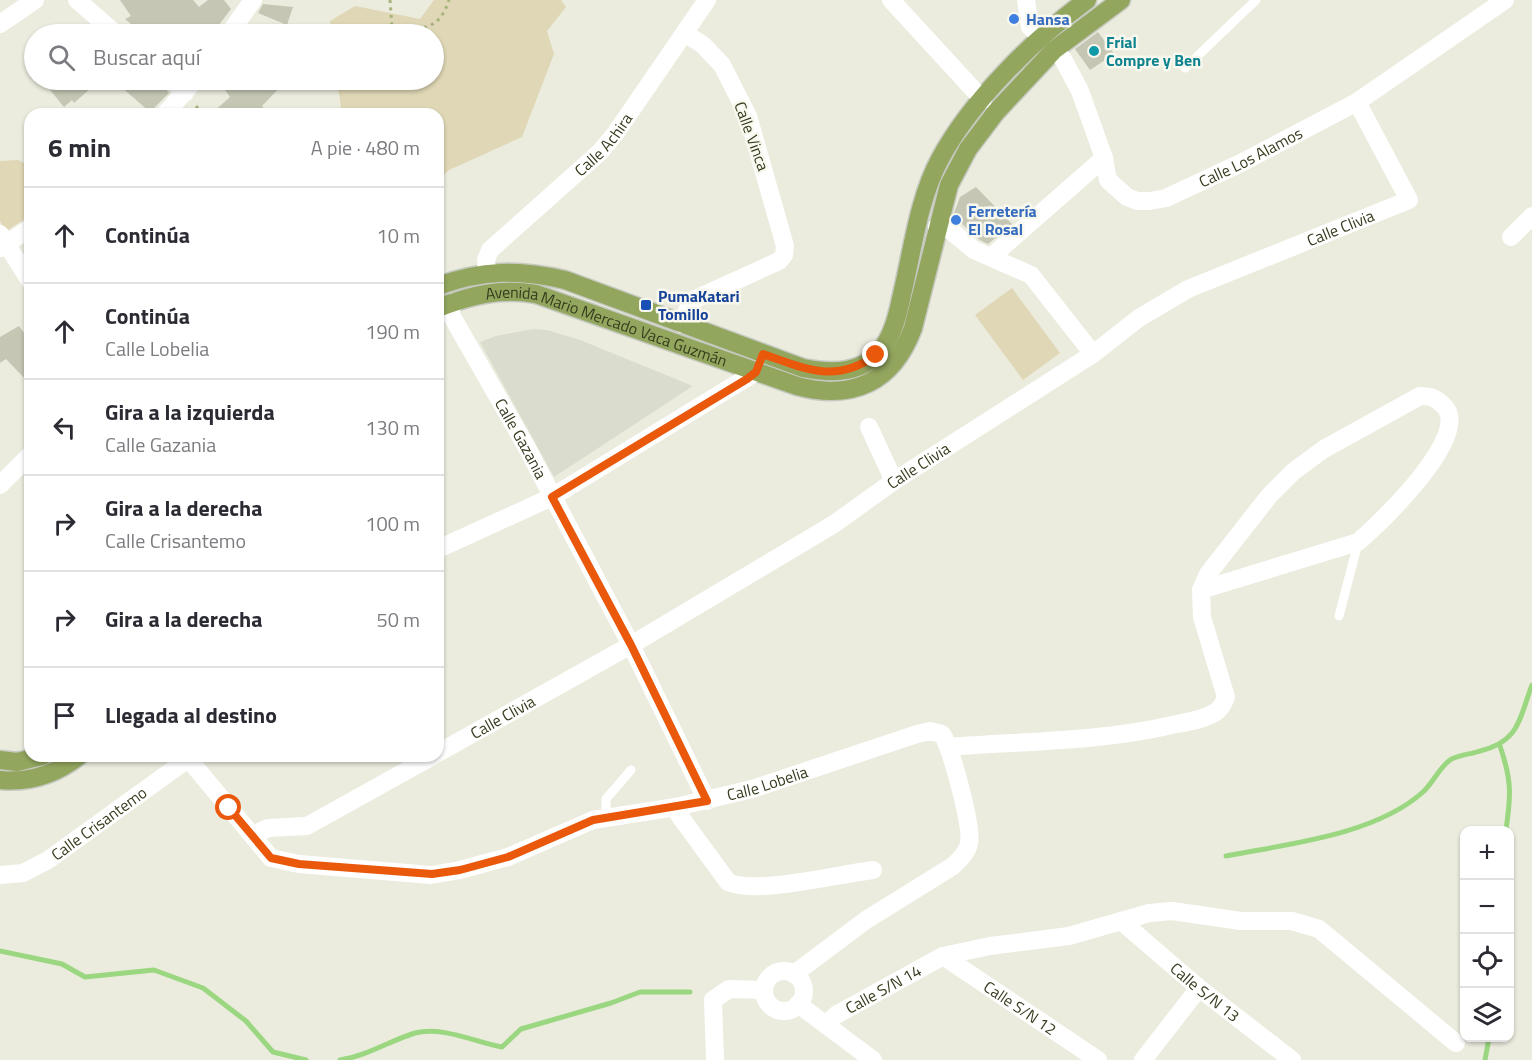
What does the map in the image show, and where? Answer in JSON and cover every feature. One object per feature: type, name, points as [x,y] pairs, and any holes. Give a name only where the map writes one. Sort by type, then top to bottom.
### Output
[{"type":"main road","name":"Avenida Mario Mercado Vaca Guzmán","points":[[446,305],[469,296],[502,291],[536,294],[806,389],[848,391],[882,375],[904,351],[913,328],[949,184],[989,106],[1040,36],[1087,0]]},
{"type":"main road","name":"Avenida Mario Mercado Vaca Guzmán","points":[[444,283],[487,272],[513,271],[565,280],[803,368],[836,373],[864,364],[885,345],[900,303],[928,187],[940,159],[957,132],[1054,50],[1121,0]]},
{"type":"main road","points":[[1040,36],[1054,50]]},
{"type":"main road","points":[[756,372],[763,354]]},
{"type":"main road","points":[[24,759],[8,761],[8,780],[53,772],[69,762]]},
{"type":"street","points":[[0,24],[34,0]]},
{"type":"street","points":[[77,0],[105,24]]},
{"type":"street","points":[[91,0],[116,24]]},
{"type":"street","points":[[236,24],[253,0]]},
{"type":"street","name":"Calle Achira","points":[[487,272],[486,260],[490,250],[600,152],[686,34],[707,0]]},
{"type":"street","points":[[891,0],[989,106]]},
{"type":"street","points":[[1026,0],[1030,27],[1040,36]]},
{"type":"street","name":"Calle Los Alamos","points":[[1054,50],[1063,59],[1080,92],[1104,158],[1108,180],[1127,197],[1137,201],[1150,201],[1166,198],[1241,163],[1357,102],[1505,0]]},
{"type":"street","name":"Calle Vinca","points":[[682,324],[691,301],[779,261],[784,255],[785,246],[771,187],[748,116],[722,65],[704,45],[686,34]]},
{"type":"street","points":[[170,108],[186,90]]},
{"type":"street","name":"Calle Clivia","points":[[444,750],[631,645],[834,524],[894,481],[1093,354],[1139,318],[1188,289],[1409,200],[1357,102]]},
{"type":"street","points":[[991,257],[1104,158]]},
{"type":"street","points":[[1511,237],[1532,216]]},
{"type":"street","points":[[937,227],[950,230],[974,250],[1031,275],[1093,354]]},
{"type":"street","points":[[24,231],[2,242],[24,273]]},
{"type":"street","name":"Calle Gazania","points":[[446,305],[631,645],[707,801]]},
{"type":"street","points":[[444,546],[552,497],[756,372]]},
{"type":"street","points":[[794,974],[803,988],[798,1004],[788,1010],[776,1009],[767,1002],[764,990],[767,980],[776,972],[794,974],[866,920],[953,866],[964,855],[969,844],[968,824],[949,747],[1103,737],[1148,731],[1203,718],[1223,706],[1226,697],[1202,617],[1201,590],[1208,574],[1222,555],[1269,496],[1294,471],[1324,448],[1420,396],[1431,396],[1448,409],[1451,418],[1448,436],[1418,480],[1374,529],[1358,542],[1201,590]]},
{"type":"street","points":[[869,427],[894,481]]},
{"type":"street","points":[[0,485],[24,461]]},
{"type":"street","name":"Calle Lobelia","points":[[193,762],[271,858],[281,861],[432,874],[460,870],[508,857],[606,817],[676,807],[752,789],[917,734],[937,731],[942,734],[949,747]]},
{"type":"street","name":"Calle Crisantemo","points":[[0,875],[23,873],[48,860],[182,762]]},
{"type":"street","points":[[253,835],[268,828],[307,826],[422,762]]},
{"type":"street","points":[[676,807],[679,815],[728,882],[736,886],[775,884],[873,870]]},
{"type":"street","name":"Calle S/N 14","points":[[826,1025],[836,1015],[943,956],[990,946],[1069,936],[1149,913],[1172,911],[1241,921],[1304,923],[1319,929],[1456,1043]]},
{"type":"street","name":"Calle S/N 13","points":[[1121,921],[1198,988],[1292,1060]]},
{"type":"street","name":"Calle S/N 12","points":[[943,956],[1098,1060]]},
{"type":"street","points":[[1143,1060],[1198,988]]},
{"type":"street","points":[[715,1060],[713,1000],[729,989],[764,990]]},
{"type":"street","points":[[798,1004],[873,1060]]},
{"type":"lane","points":[[1185,68],[1256,0]]},
{"type":"lane","points":[[1339,616],[1358,542]]},
{"type":"lane","points":[[606,817],[606,799],[631,770]]},
{"type":"path","points":[[390,0],[392,24]]},
{"type":"path","points":[[432,24],[444,17],[449,0]]},
{"type":"shaded area","points":[[434,0],[561,0],[566,7],[547,31],[554,54],[522,137],[449,170],[444,175],[444,108],[341,108],[338,90],[444,90],[444,24],[330,24],[330,21],[355,6],[420,19]]},
{"type":"shaded area","points":[[18,160],[24,163],[24,220],[6,231],[0,221],[0,161]]},
{"type":"shaded area","points":[[1012,288],[1060,353],[1023,380],[975,315]]},
{"type":"shaded area","points":[[533,329],[547,330],[580,340],[693,386],[554,477],[480,342],[496,336]]},
{"type":"building","points":[[120,0],[193,0],[199,7],[208,0],[224,0],[231,9],[220,24],[131,24],[125,19],[131,16]]},
{"type":"building","points":[[263,4],[293,7],[287,24],[258,13]]},
{"type":"building","name":"Frial Compre y Ben","points":[[1098,32],[1114,54],[1090,70],[1075,49]]},
{"type":"building","points":[[50,90],[89,90],[74,103],[72,100],[64,107]]},
{"type":"building","points":[[125,90],[166,90],[169,93],[154,108],[145,108]]},
{"type":"building","points":[[225,90],[277,90],[262,106],[264,108],[218,108],[230,97]]},
{"type":"building","points":[[976,187],[1012,224],[988,244],[980,240],[953,216],[960,197]]},
{"type":"building","points":[[19,326],[24,333],[24,378],[6,359],[0,363],[0,337]]},
{"type":"waterway","points":[[1226,856],[1330,836],[1356,828],[1403,807],[1423,792],[1450,760],[1493,747],[1511,735],[1532,685]]},
{"type":"waterway","points":[[1500,746],[1507,769],[1509,788],[1507,826]]},
{"type":"waterway","points":[[0,951],[62,964],[85,977],[154,970],[203,988],[246,1021],[273,1052],[306,1060]]},
{"type":"waterway","points":[[340,1060],[425,1031],[447,1033],[502,1047],[521,1029],[611,1003],[640,992],[690,992]]},
{"type":"waterway","points":[[1485,1060],[1488,1042]]},
{"type":"place","name":"Hansa","points":[[1014,19]]},
{"type":"place","name":"Frial Compre y Ben","points":[[1094,51]]},
{"type":"place","name":"Ferretería El Rosal","points":[[956,220]]},
{"type":"place","name":"PumaKatari Tomillo","points":[[646,305]]},
{"type":"route","points":[[229,808],[271,858],[299,864],[407,874],[432,874],[460,870],[508,857],[593,820],[707,801],[675,740],[661,704],[631,645],[552,497],[747,379],[756,372],[763,354],[803,368],[836,373],[864,364],[876,355]]}]
